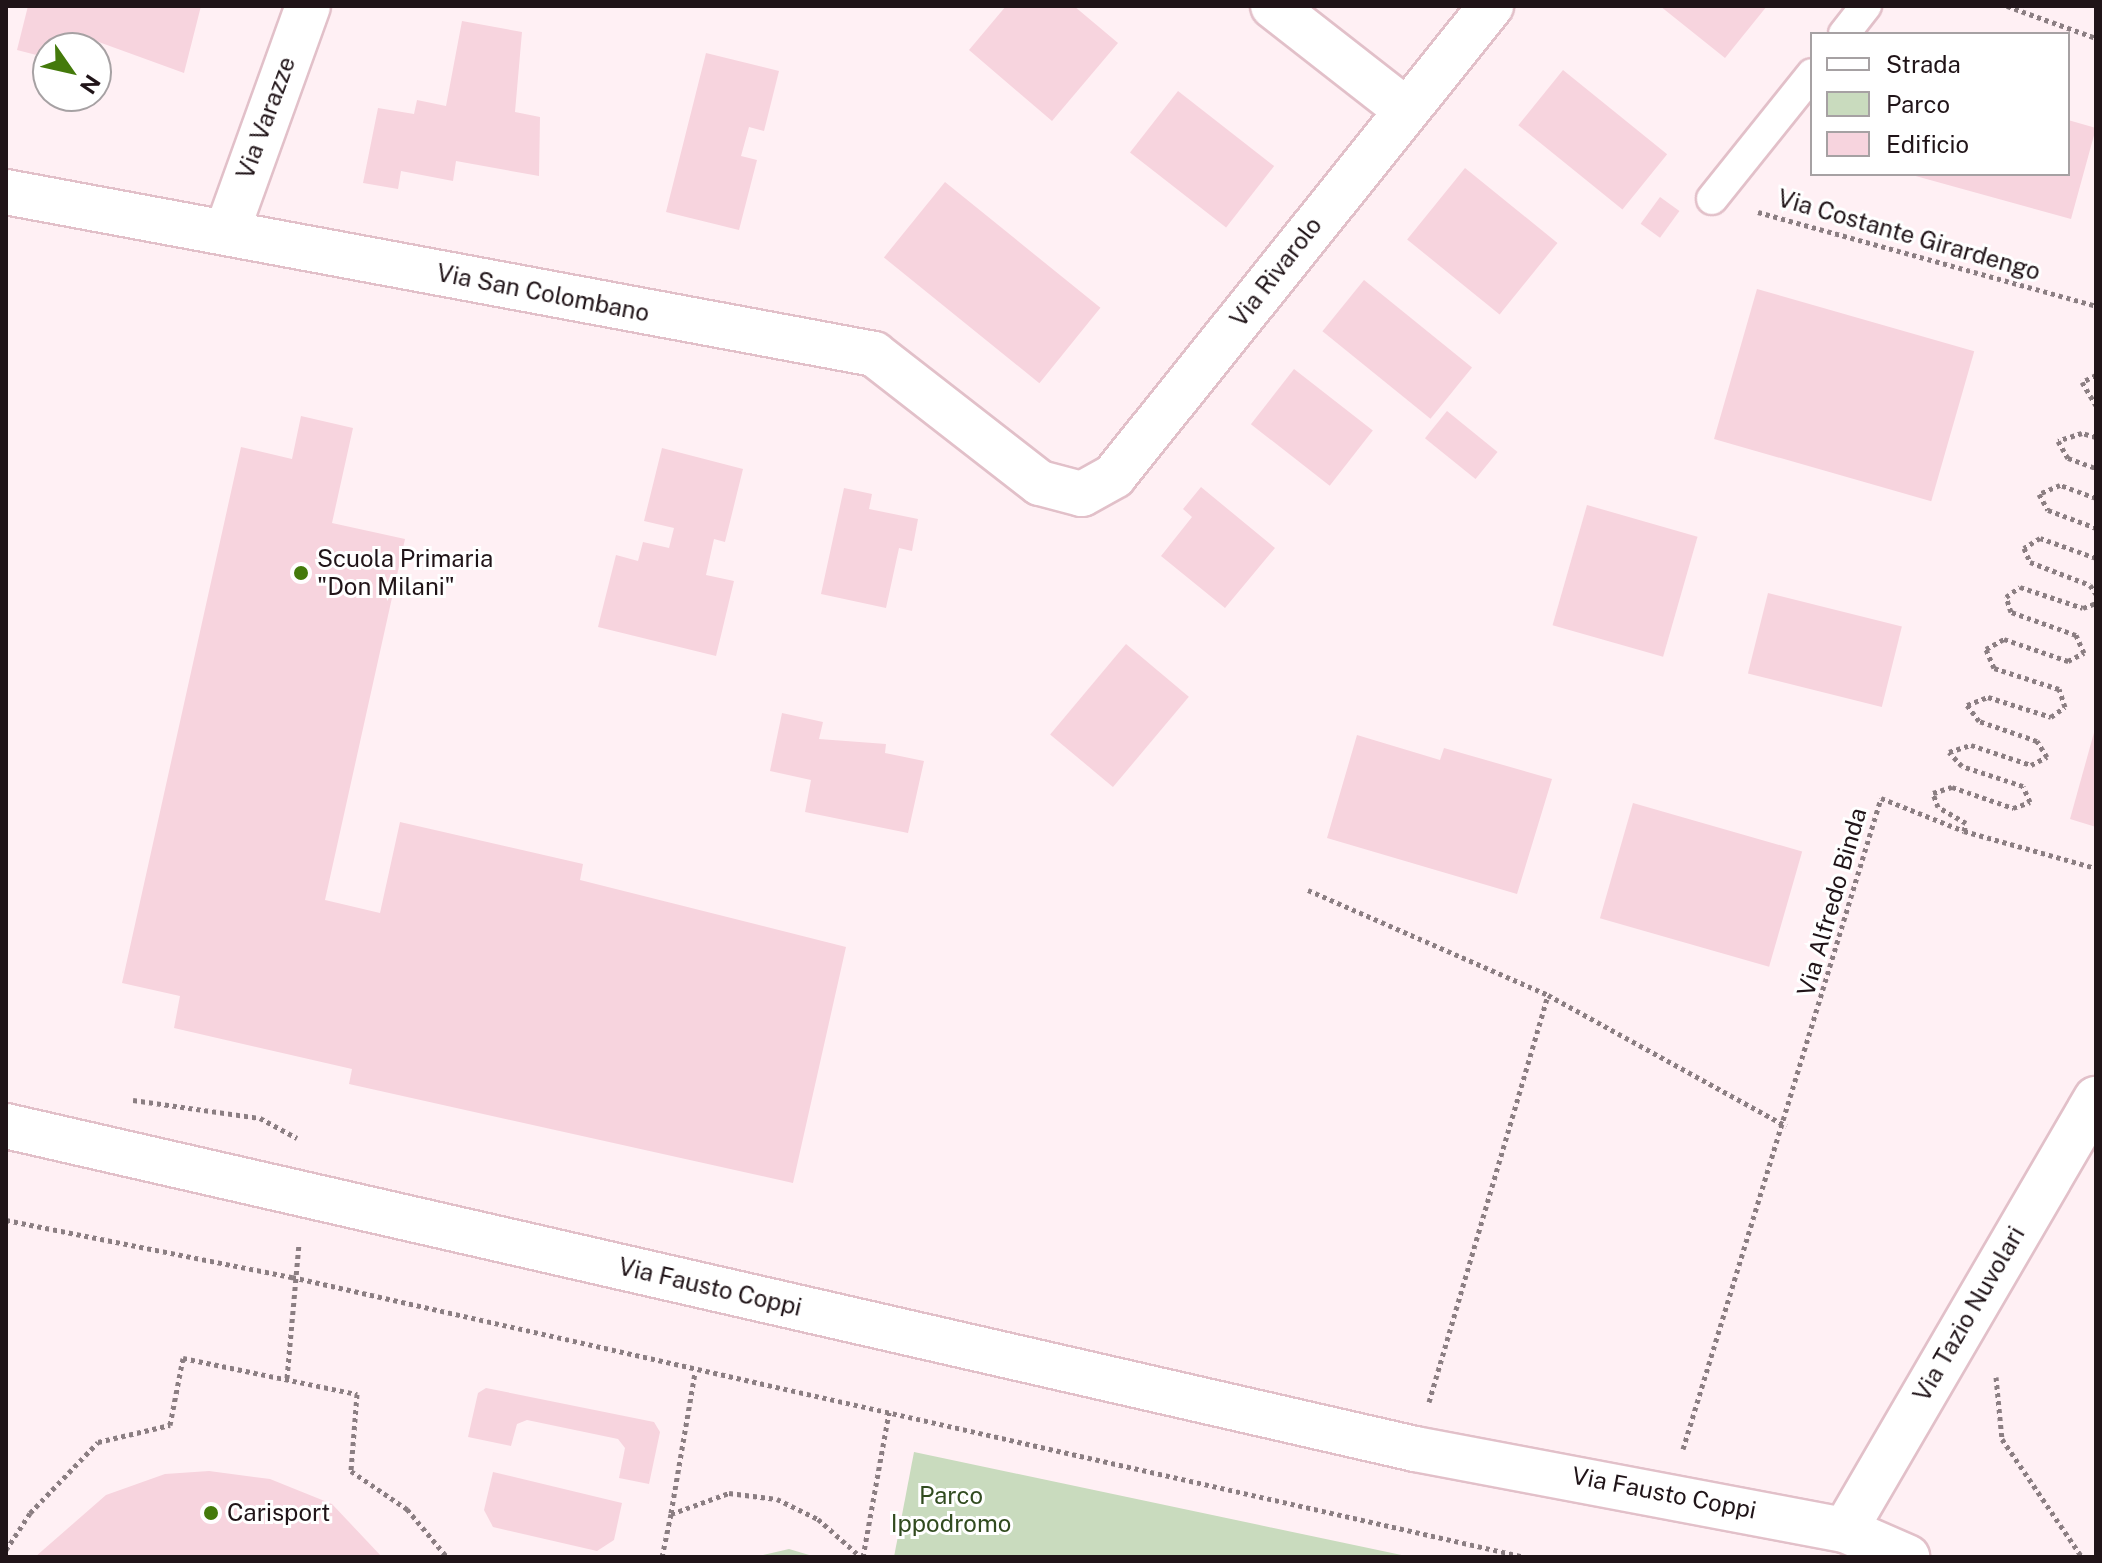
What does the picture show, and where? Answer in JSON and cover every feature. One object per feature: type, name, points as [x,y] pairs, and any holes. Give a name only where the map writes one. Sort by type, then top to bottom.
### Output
[{"type":"street","name":"Via Varazze","points":[[227,231],[308,6]]},
{"type":"street","points":[[1273,6],[1405,109]]},
{"type":"street","name":"Via Rivarolo","points":[[1040,483],[1082,494],[1114,476],[1405,109],[1491,6]]},
{"type":"street","name":"Via San Colombano","points":[[6,192],[874,354],[1040,483]]},
{"type":"street","name":"Via Tazio Nuvolari","points":[[1845,1530],[2096,1099]]},
{"type":"street","name":"Via Fausto Coppi","points":[[10,1132],[1415,1449],[1670,1492],[1845,1530],[1907,1557]]},
{"type":"lane","points":[[1846,32],[1866,6]]},
{"type":"lane","points":[[1712,199],[1810,76]]},
{"type":"path","points":[[2007,6],[2096,38]]},
{"type":"path","name":"Via Costante Girardengo","points":[[1712,199],[2096,306]]},
{"type":"path","points":[[2096,375],[2082,382],[2096,405]]},
{"type":"path","points":[[2096,437],[2082,433],[2058,441],[2068,458],[2096,468]]},
{"type":"path","points":[[2096,498],[2060,485],[2039,494],[2048,510],[2096,528]]},
{"type":"path","points":[[2096,558],[2040,538],[2024,548],[2030,562],[2090,585],[2096,594]]},
{"type":"path","points":[[2096,603],[2083,608],[2020,587],[2006,597],[2011,612],[2076,635],[2084,653],[2068,661],[2004,639],[1986,649],[1994,668],[2059,689],[2065,707],[2051,717],[1988,697],[1967,705],[1979,721],[2037,741],[2047,757],[2031,765],[1971,745],[1949,752],[1962,766],[2023,786],[2030,802],[2013,808],[1952,787],[1933,793],[1938,807],[1966,823],[1964,831],[2096,868]]},
{"type":"path","name":"Via Alfredo Binda","points":[[1786,1126],[1881,798],[1964,831]]},
{"type":"path","points":[[1308,890],[1548,995],[1786,1126],[1670,1492]]},
{"type":"path","points":[[1415,1449],[1548,995]]},
{"type":"path","points":[[6,1220],[292,1277],[695,1373],[889,1412],[1525,1557]]},
{"type":"path","points":[[287,1378],[292,1277]]},
{"type":"path","points":[[6,1550],[30,1513],[98,1442],[170,1425],[183,1358],[357,1394],[351,1471],[407,1509],[447,1557]]},
{"type":"path","points":[[1998,1371],[2002,1439],[2082,1557]]},
{"type":"path","points":[[662,1557],[695,1373]]},
{"type":"path","points":[[862,1557],[889,1412]]},
{"type":"path","points":[[671,1514],[729,1493],[777,1499],[818,1519],[862,1557]]},
{"type":"green space","name":"Parco Ippodromo","points":[[914,1452],[1411,1557],[894,1557]]},
{"type":"green space","points":[[789,1549],[816,1557],[755,1557]]},
{"type":"building","points":[[28,6],[201,6],[184,73],[112,47],[112,32],[32,32],[32,54],[17,50]]},
{"type":"building","points":[[1006,6],[1074,6],[1118,43],[1052,121],[969,50]]},
{"type":"building","points":[[1660,6],[1767,6],[1725,58]]},
{"type":"building","points":[[462,21],[522,32],[515,112],[540,117],[539,176],[456,161],[453,181],[401,171],[398,189],[363,183],[378,108],[414,114],[417,100],[446,106]]},
{"type":"building","points":[[706,53],[779,71],[764,131],[749,127],[741,156],[757,160],[739,230],[666,212]]},
{"type":"building","points":[[1563,70],[1667,154],[1622,210],[1518,125]]},
{"type":"building","points":[[1178,91],[1274,166],[1226,228],[1130,152]]},
{"type":"building","points":[[2070,121],[2096,128],[2071,219],[1916,176],[2070,176]]},
{"type":"building","points":[[1465,168],[1557,243],[1500,314],[1407,239]]},
{"type":"building","points":[[945,182],[1100,308],[1039,383],[884,257]]},
{"type":"building","points":[[1660,197],[1679,211],[1660,238],[1641,224]]},
{"type":"building","points":[[1364,280],[1472,367],[1430,419],[1322,331]]},
{"type":"building","points":[[1757,289],[1974,351],[1931,501],[1714,439]]},
{"type":"building","points":[[1294,369],[1373,431],[1330,486],[1251,424]]},
{"type":"building","points":[[1447,411],[1498,452],[1475,479],[1425,438]]},
{"type":"building","points":[[301,416],[353,428],[332,523],[405,539],[325,900],[380,913],[400,822],[583,864],[580,880],[846,947],[793,1183],[349,1084],[352,1069],[174,1028],[180,996],[122,983],[241,447],[292,459]]},
{"type":"building","points":[[662,448],[743,469],[725,542],[714,539],[706,575],[734,581],[716,656],[598,627],[616,555],[638,561],[643,542],[669,548],[674,528],[644,521]]},
{"type":"building","points":[[1201,487],[1275,548],[1225,608],[1161,556],[1192,517],[1183,509]]},
{"type":"building","points":[[844,488],[872,494],[869,509],[918,519],[912,551],[899,548],[886,608],[821,594]]},
{"type":"building","points":[[1587,505],[1698,537],[1663,657],[1553,625]]},
{"type":"building","points":[[1768,593],[1902,626],[1882,707],[1748,674]]},
{"type":"building","points":[[1126,644],[1189,697],[1113,787],[1050,734]]},
{"type":"building","points":[[782,713],[823,722],[819,739],[886,744],[885,753],[924,761],[908,833],[805,812],[811,780],[770,771]]},
{"type":"building","points":[[2096,729],[2096,827],[2070,819]]},
{"type":"building","points":[[1357,735],[1440,760],[1444,748],[1552,779],[1517,894],[1327,838]]},
{"type":"building","points":[[1633,803],[1802,852],[1769,967],[1600,918]]},
{"type":"building","points":[[486,1388],[654,1422],[660,1432],[649,1484],[619,1478],[625,1448],[618,1439],[527,1420],[517,1424],[511,1446],[468,1437],[478,1393]]},
{"type":"building","name":"Carisport","points":[[209,1471],[270,1479],[332,1504],[382,1557],[35,1557],[106,1495],[165,1474]]},
{"type":"building","points":[[493,1472],[622,1503],[614,1540],[597,1551],[493,1527],[484,1510]]},
{"type":"place","name":"Scuola Primaria \"Don Milani\"","points":[[301,573]]},
{"type":"place","name":"Carisport","points":[[211,1513]]}]
